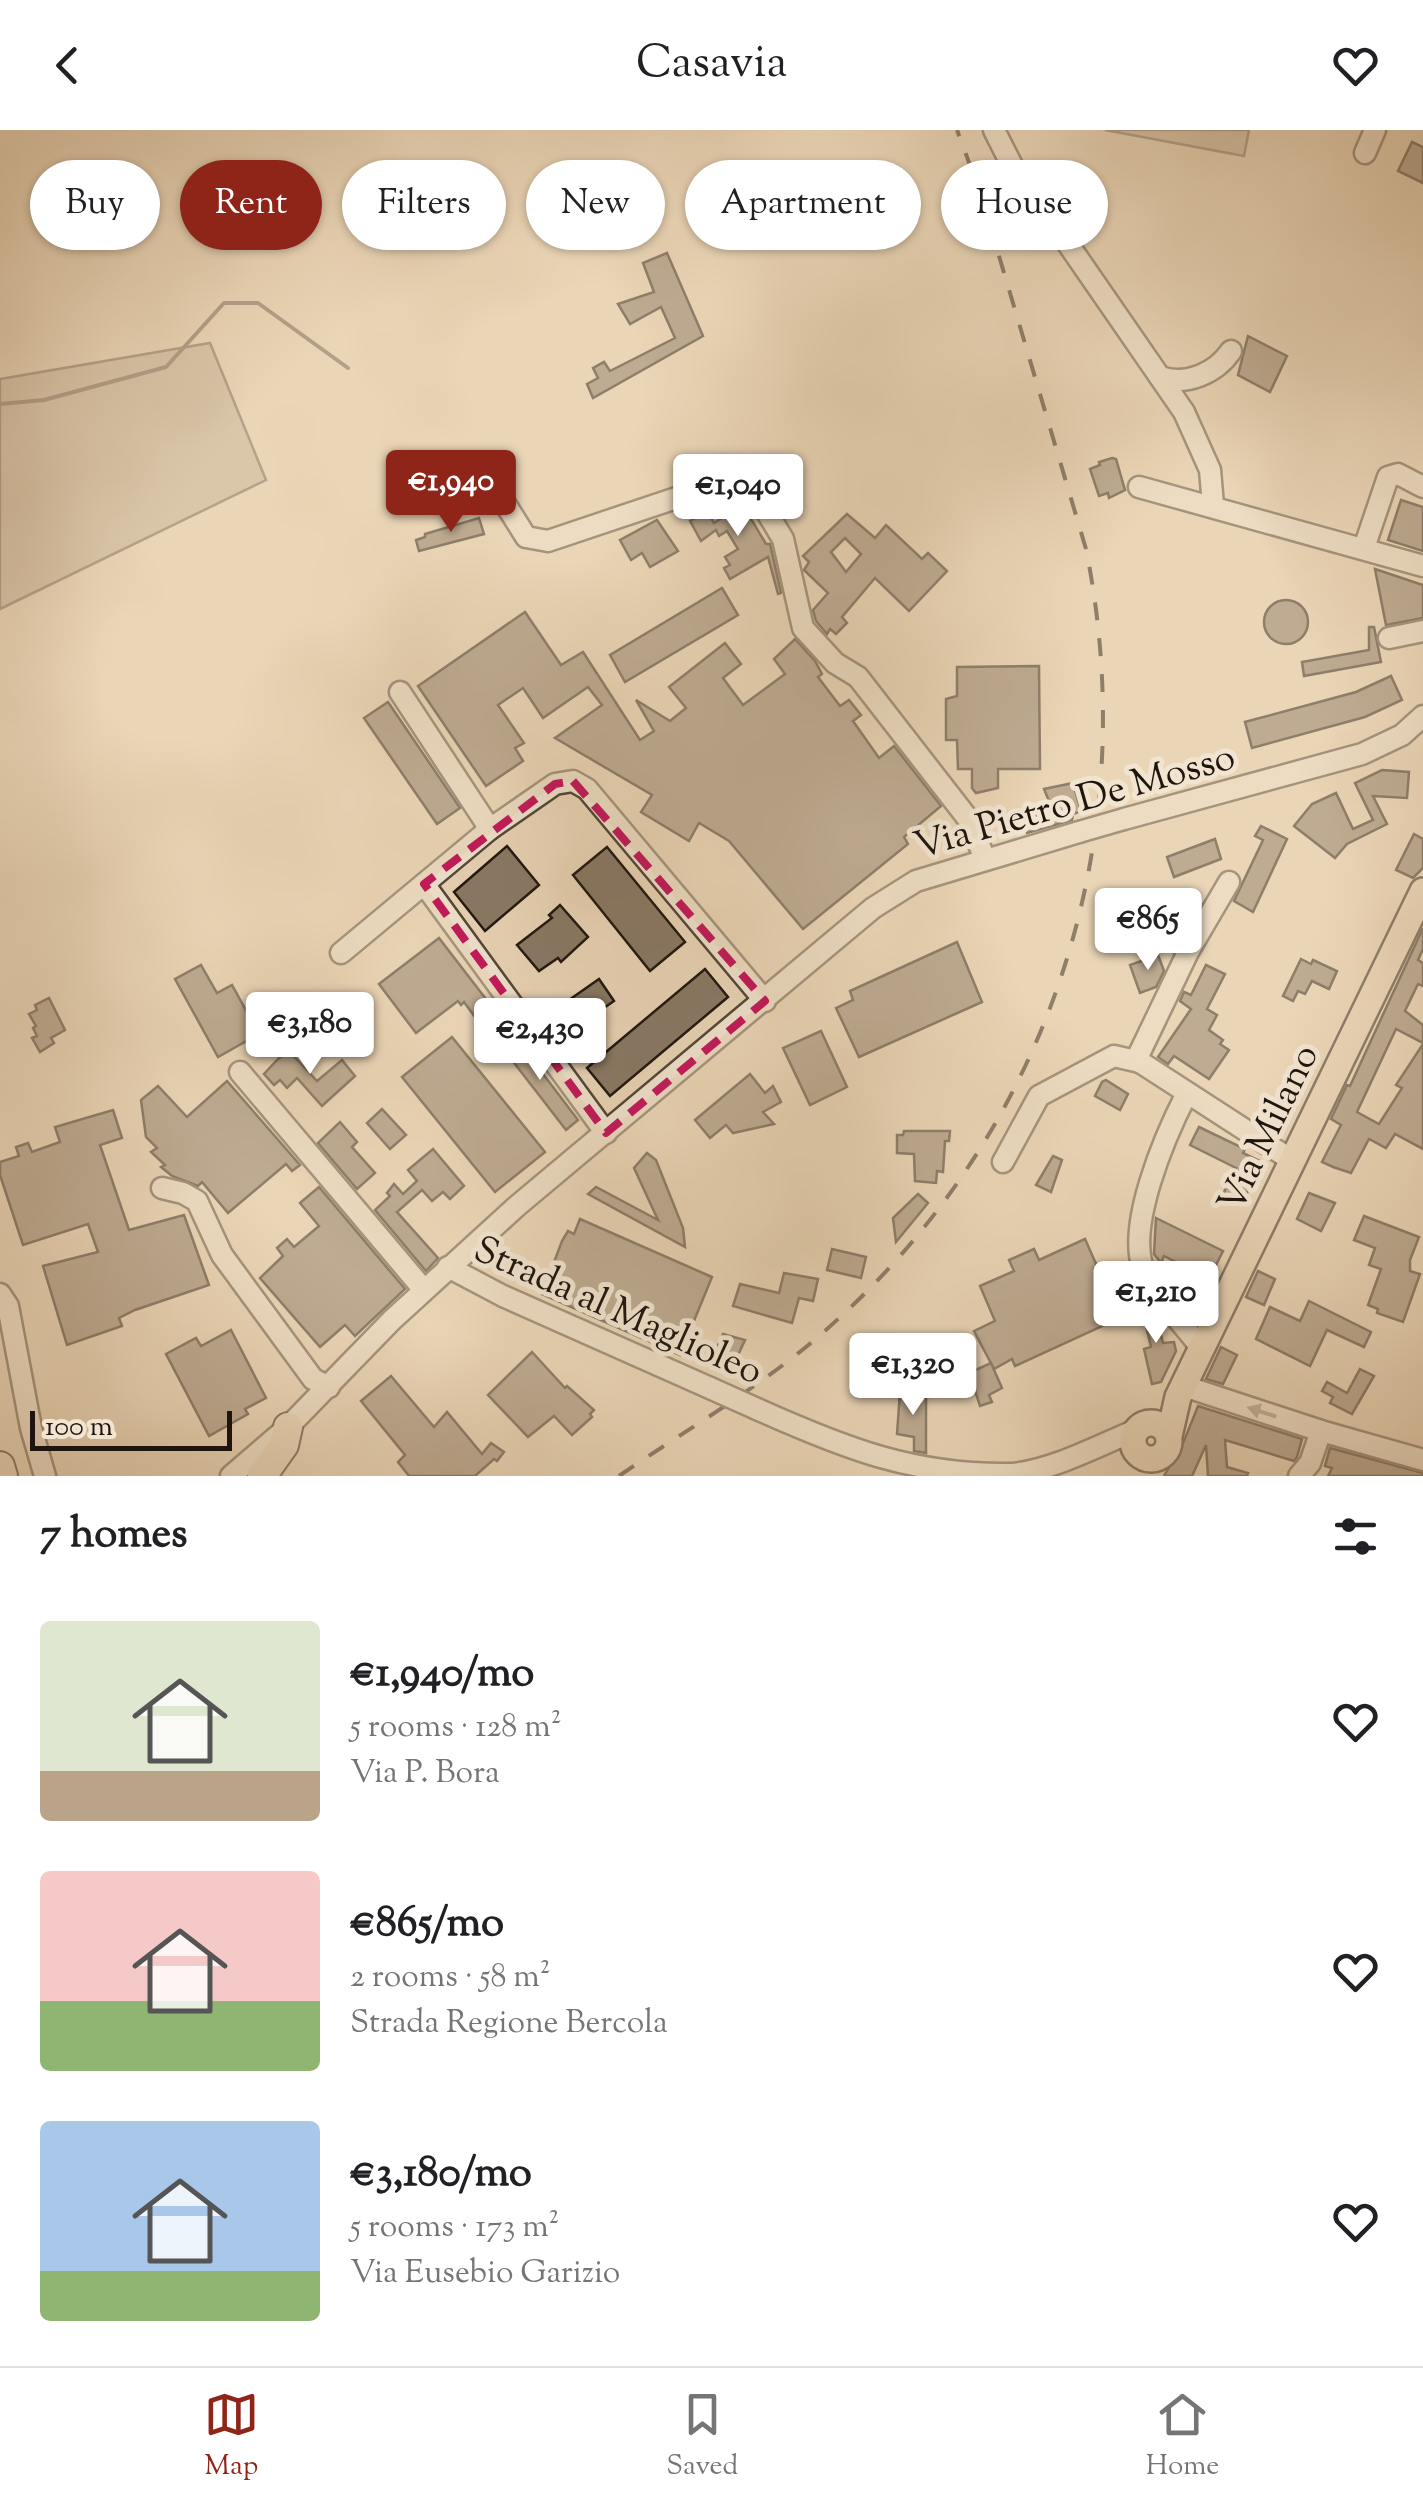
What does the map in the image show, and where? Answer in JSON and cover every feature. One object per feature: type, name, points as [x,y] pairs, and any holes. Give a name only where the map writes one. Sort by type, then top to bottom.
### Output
[{"type":"highway","points":[[262,1476],[284,1445],[288,1427]]},
{"type":"highway","points":[[0,1466],[2,1476]]},
{"type":"main road","name":"Via Milano","points":[[1147,1450],[1181,1392],[1423,891]]},
{"type":"street","points":[[994,130],[1038,215],[1056,228],[1184,412],[1210,470],[1214,505]]},
{"type":"street","points":[[1365,152],[1375,130]]},
{"type":"street","points":[[1160,377],[1174,382],[1210,373],[1231,350]]},
{"type":"street","points":[[1364,548],[1388,477],[1398,474],[1423,487]]},
{"type":"street","points":[[441,491],[480,487],[506,505],[526,537],[548,541],[721,483],[737,481],[750,486],[782,539],[802,628],[835,663],[858,677],[968,820],[985,860]]},
{"type":"street","points":[[1140,487],[1423,566]]},
{"type":"street","points":[[1389,638],[1423,631]]},
{"type":"street","points":[[400,692],[490,829]]},
{"type":"street","name":"Via Pietro De Mosso","points":[[448,1268],[893,893],[916,881],[1079,832],[1362,754],[1394,740],[1423,716]]},
{"type":"street","points":[[341,953],[490,829],[555,784],[572,781],[587,789],[765,1001]]},
{"type":"street","points":[[1140,1062],[1140,1054],[1188,952],[1229,882]]},
{"type":"street","points":[[424,884],[606,1133]]},
{"type":"street","points":[[1003,1162],[1039,1096],[1114,1056],[1140,1062],[1292,1161]]},
{"type":"street","points":[[240,1072],[424,1290]]},
{"type":"street","points":[[1187,1094],[1164,1138],[1140,1221],[1144,1271],[1202,1349]]},
{"type":"street","points":[[162,1188],[197,1201],[222,1254],[313,1379],[329,1387]]},
{"type":"street","name":"Strada al Maglioleo","points":[[232,1476],[288,1427],[448,1268],[502,1296],[885,1464],[933,1473],[1015,1474],[1104,1444],[1147,1450]]},
{"type":"street","points":[[0,1294],[8,1306],[31,1428],[46,1476]]},
{"type":"street","points":[[1181,1392],[1423,1460]]},
{"type":"street","points":[[1300,1476],[1310,1463],[1321,1432]]},
{"type":"highlighted area","points":[[573,781],[765,1001],[606,1133],[424,884],[555,784]]},
{"type":"shaded area","points":[[1105,130],[1249,130],[1244,156]]},
{"type":"shaded area","points":[[210,343],[266,480],[0,609],[0,379]]},
{"type":"building","points":[[1412,142],[1423,147],[1423,183],[1398,171]]},
{"type":"building","points":[[667,253],[703,336],[593,398],[587,384],[598,378],[593,368],[604,362],[610,371],[675,338],[661,307],[630,324],[618,304],[654,292],[643,263]]},
{"type":"building","points":[[1248,336],[1287,356],[1270,392],[1238,375]]},
{"type":"building","points":[[1116,459],[1125,490],[1109,498],[1108,493],[1099,496],[1090,469]]},
{"type":"building","points":[[738,497],[766,544],[770,544],[781,593],[778,594],[768,557],[730,579],[724,568],[730,565],[725,557],[738,549],[727,531],[719,536],[716,530],[701,541],[690,521],[707,511],[714,523],[731,512],[727,504]]},
{"type":"building","points":[[1401,500],[1423,507],[1423,551],[1388,540]]},
{"type":"building","points":[[847,514],[875,538],[886,525],[922,559],[928,553],[947,571],[909,611],[875,578],[842,617],[847,623],[836,634],[830,629],[827,634],[813,610],[828,593],[804,570],[809,562],[803,556]],"holes":[[[845,538],[861,554],[846,572],[831,552]]]},
{"type":"building","points":[[479,518],[484,534],[419,551],[416,540],[425,534]]},
{"type":"building","points":[[657,520],[678,551],[650,567],[642,553],[631,560],[620,540]]},
{"type":"building","points":[[1375,569],[1423,585],[1423,618],[1386,625]]},
{"type":"building","points":[[722,588],[738,615],[625,682],[610,655]]},
{"type":"building","points":[[1286,600],[1302,606],[1308,622],[1302,638],[1286,644],[1270,638],[1264,622],[1270,606]]},
{"type":"building","points":[[525,612],[561,665],[583,652],[640,740],[654,731],[636,700],[670,721],[686,708],[669,687],[725,643],[741,664],[723,678],[743,705],[785,674],[774,659],[795,639],[815,661],[822,674],[818,677],[840,706],[849,700],[861,715],[853,721],[879,758],[894,746],[941,806],[904,837],[908,844],[803,929],[729,841],[699,823],[689,841],[641,812],[652,795],[555,738],[602,705],[588,687],[543,718],[523,688],[498,705],[524,743],[515,748],[523,761],[486,786],[418,686]]},
{"type":"building","points":[[1369,627],[1374,627],[1381,662],[1304,676],[1302,662],[1369,650]]},
{"type":"building","points":[[1039,666],[1040,769],[998,769],[998,788],[976,793],[972,788],[972,769],[958,769],[957,740],[946,740],[946,699],[957,696],[957,667]]},
{"type":"building","points":[[1391,676],[1402,700],[1365,717],[1252,748],[1245,722],[1356,692]]},
{"type":"building","points":[[388,702],[460,808],[437,824],[364,718]]},
{"type":"building","points":[[1382,770],[1409,772],[1407,798],[1373,796],[1387,824],[1347,844],[1335,858],[1294,826],[1312,804],[1336,793],[1353,829],[1373,820],[1355,783]]},
{"type":"building","points":[[1073,783],[1081,811],[1073,814],[1072,820],[1027,833],[1024,823],[1037,818],[1035,811],[1051,806],[1044,789]]},
{"type":"building","points":[[1261,826],[1287,839],[1253,912],[1234,901],[1263,840],[1255,836]]},
{"type":"building","points":[[1414,834],[1423,839],[1423,868],[1413,878],[1396,870]]},
{"type":"building","points":[[1215,839],[1221,859],[1174,877],[1167,857]]},
{"type":"building","points":[[507,846],[539,885],[485,931],[454,892]]},
{"type":"building","points":[[607,847],[685,942],[650,971],[573,875]]},
{"type":"building","points":[[560,905],[588,937],[561,962],[558,958],[539,971],[517,945],[552,918],[549,915]]},
{"type":"building","points":[[1423,928],[1423,949],[1418,960],[1423,963],[1423,986],[1418,984],[1405,1011],[1423,1025],[1423,1043],[1396,1029],[1357,1112],[1379,1124],[1402,1088],[1396,1085],[1423,1044],[1423,1149],[1395,1134],[1386,1148],[1369,1139],[1351,1173],[1333,1167],[1322,1162],[1341,1125],[1331,1119]]},
{"type":"building","points":[[439,938],[499,1016],[483,1028],[464,1002],[461,1005],[458,1001],[416,1033],[379,984]]},
{"type":"building","points":[[957,942],[982,1002],[859,1057],[836,1008],[853,1000],[850,991]]},
{"type":"building","points":[[1158,955],[1164,971],[1156,987],[1140,993],[1130,965]]},
{"type":"building","points":[[1301,959],[1337,971],[1329,989],[1312,981],[1305,994],[1298,991],[1293,1001],[1283,996]]},
{"type":"building","points":[[201,965],[217,993],[232,985],[259,1034],[218,1057],[175,979]]},
{"type":"building","points":[[1206,965],[1225,974],[1207,1009],[1217,1015],[1209,1030],[1229,1050],[1209,1079],[1174,1056],[1168,1064],[1158,1057],[1191,1009],[1180,1001],[1184,992],[1191,995]]},
{"type":"building","points":[[705,969],[728,997],[610,1096],[587,1068]]},
{"type":"building","points":[[599,979],[614,1001],[575,1028],[559,1007]]},
{"type":"building","points":[[49,998],[65,1030],[51,1038],[54,1043],[40,1052],[32,1038],[37,1036],[33,1028],[36,1026],[29,1014],[37,1010],[35,1005]]},
{"type":"building","points":[[821,1031],[847,1087],[810,1105],[783,1048]]},
{"type":"building","points":[[452,1037],[545,1152],[495,1192],[402,1077]]},
{"type":"building","points":[[515,1037],[578,1120],[566,1130],[501,1046]]},
{"type":"building","points":[[289,1051],[317,1081],[342,1060],[355,1076],[322,1106],[297,1078],[287,1088],[280,1080],[274,1085],[264,1074]]},
{"type":"building","points":[[750,1074],[765,1093],[773,1086],[781,1102],[763,1112],[774,1124],[733,1133],[726,1125],[710,1138],[695,1120]]},
{"type":"building","points":[[1106,1080],[1128,1094],[1120,1110],[1095,1096]]},
{"type":"building","points":[[227,1081],[300,1165],[292,1171],[286,1164],[228,1213],[202,1182],[198,1186],[161,1167],[165,1165],[151,1152],[157,1148],[146,1137],[141,1100],[158,1086],[187,1117]]},
{"type":"building","points":[[382,1109],[406,1135],[390,1149],[367,1123]]},
{"type":"building","points":[[113,1110],[122,1138],[100,1145],[129,1230],[184,1215],[209,1285],[135,1310],[119,1318],[122,1326],[67,1345],[43,1266],[98,1252],[88,1224],[23,1245],[0,1175],[0,1162],[19,1156],[16,1147],[28,1143],[32,1152],[60,1142],[55,1127]]},
{"type":"building","points":[[340,1122],[357,1142],[352,1147],[375,1173],[357,1189],[318,1143]]},
{"type":"building","points":[[1199,1127],[1245,1149],[1243,1153],[1262,1162],[1242,1203],[1223,1194],[1236,1168],[1190,1145]]},
{"type":"building","points":[[904,1131],[950,1131],[949,1141],[945,1141],[943,1172],[937,1171],[936,1183],[915,1181],[914,1154],[897,1153],[897,1135]]},
{"type":"building","points":[[433,1149],[464,1186],[450,1199],[443,1192],[432,1201],[422,1190],[397,1212],[438,1258],[426,1271],[375,1210],[390,1196],[387,1193],[394,1184],[403,1194],[417,1181],[408,1170]]},
{"type":"building","points":[[647,1153],[656,1160],[683,1228],[685,1247],[588,1194],[596,1187],[658,1220],[634,1168]]},
{"type":"building","points":[[1053,1156],[1062,1160],[1051,1192],[1036,1185]]},
{"type":"building","points":[[319,1187],[405,1289],[355,1336],[345,1325],[320,1347],[260,1278],[283,1256],[277,1248],[287,1239],[294,1247],[319,1226],[300,1203]]},
{"type":"building","points":[[1309,1193],[1335,1203],[1321,1231],[1297,1219]]},
{"type":"building","points":[[918,1194],[928,1203],[896,1242],[893,1218]]},
{"type":"building","points":[[1364,1216],[1419,1237],[1410,1271],[1420,1274],[1403,1322],[1377,1313],[1378,1309],[1368,1305],[1381,1269],[1369,1265],[1375,1248],[1354,1240]]},
{"type":"building","points":[[1156,1218],[1223,1251],[1205,1287],[1182,1273],[1185,1267],[1164,1256],[1161,1263],[1154,1254]]},
{"type":"building","points":[[580,1219],[712,1277],[680,1355],[542,1294],[562,1241],[568,1231],[574,1234]]},
{"type":"building","points":[[1085,1239],[1120,1318],[1015,1366],[1012,1359],[994,1369],[974,1331],[995,1321],[980,1286],[1014,1271],[1009,1260],[1034,1249],[1039,1260]]},
{"type":"building","points":[[832,1249],[866,1257],[861,1278],[827,1270]]},
{"type":"building","points":[[1258,1271],[1275,1279],[1264,1305],[1246,1297]]},
{"type":"building","points":[[784,1273],[818,1279],[813,1301],[799,1298],[792,1323],[733,1306],[740,1284],[779,1293]]},
{"type":"building","points":[[1138,1292],[1156,1315],[1163,1343],[1174,1342],[1176,1351],[1161,1382],[1152,1384],[1144,1349],[1151,1347]]},
{"type":"building","points":[[1309,1301],[1371,1332],[1364,1347],[1327,1330],[1310,1366],[1256,1339],[1270,1307],[1300,1321]]},
{"type":"building","points":[[231,1330],[266,1398],[245,1409],[248,1414],[209,1436],[166,1354],[196,1338],[201,1346]]},
{"type":"building","points":[[723,1334],[745,1340],[732,1368],[714,1355]]},
{"type":"building","points":[[1221,1347],[1237,1355],[1223,1384],[1206,1379]]},
{"type":"building","points":[[532,1352],[565,1388],[594,1410],[592,1417],[572,1435],[554,1416],[528,1437],[488,1395]]},
{"type":"building","points":[[991,1363],[1002,1388],[989,1395],[992,1402],[980,1406],[969,1373]]},
{"type":"building","points":[[1360,1369],[1374,1376],[1352,1414],[1330,1403],[1333,1397],[1322,1391],[1327,1382],[1347,1393]]},
{"type":"building","points":[[391,1376],[434,1427],[447,1412],[482,1454],[491,1443],[504,1452],[475,1476],[409,1476],[398,1462],[405,1455],[361,1401]]},
{"type":"building","points":[[900,1392],[926,1392],[926,1453],[914,1451],[914,1437],[897,1434]]},
{"type":"building","points":[[1198,1406],[1302,1439],[1297,1457],[1294,1461],[1225,1440],[1227,1467],[1248,1473],[1247,1476],[1208,1476],[1206,1445],[1192,1476],[1164,1476]]},
{"type":"building","points":[[1330,1448],[1423,1476],[1328,1476],[1332,1468],[1325,1466]]},
{"type":"waterway","points":[[0,404],[44,400],[166,367],[224,303],[258,303],[348,368]]},
{"type":"railway","points":[[619,1476],[741,1395],[812,1342],[893,1264],[962,1177],[1017,1083],[1059,983],[1087,879],[1101,771],[1101,661],[1086,549],[980,192],[957,130]]}]
